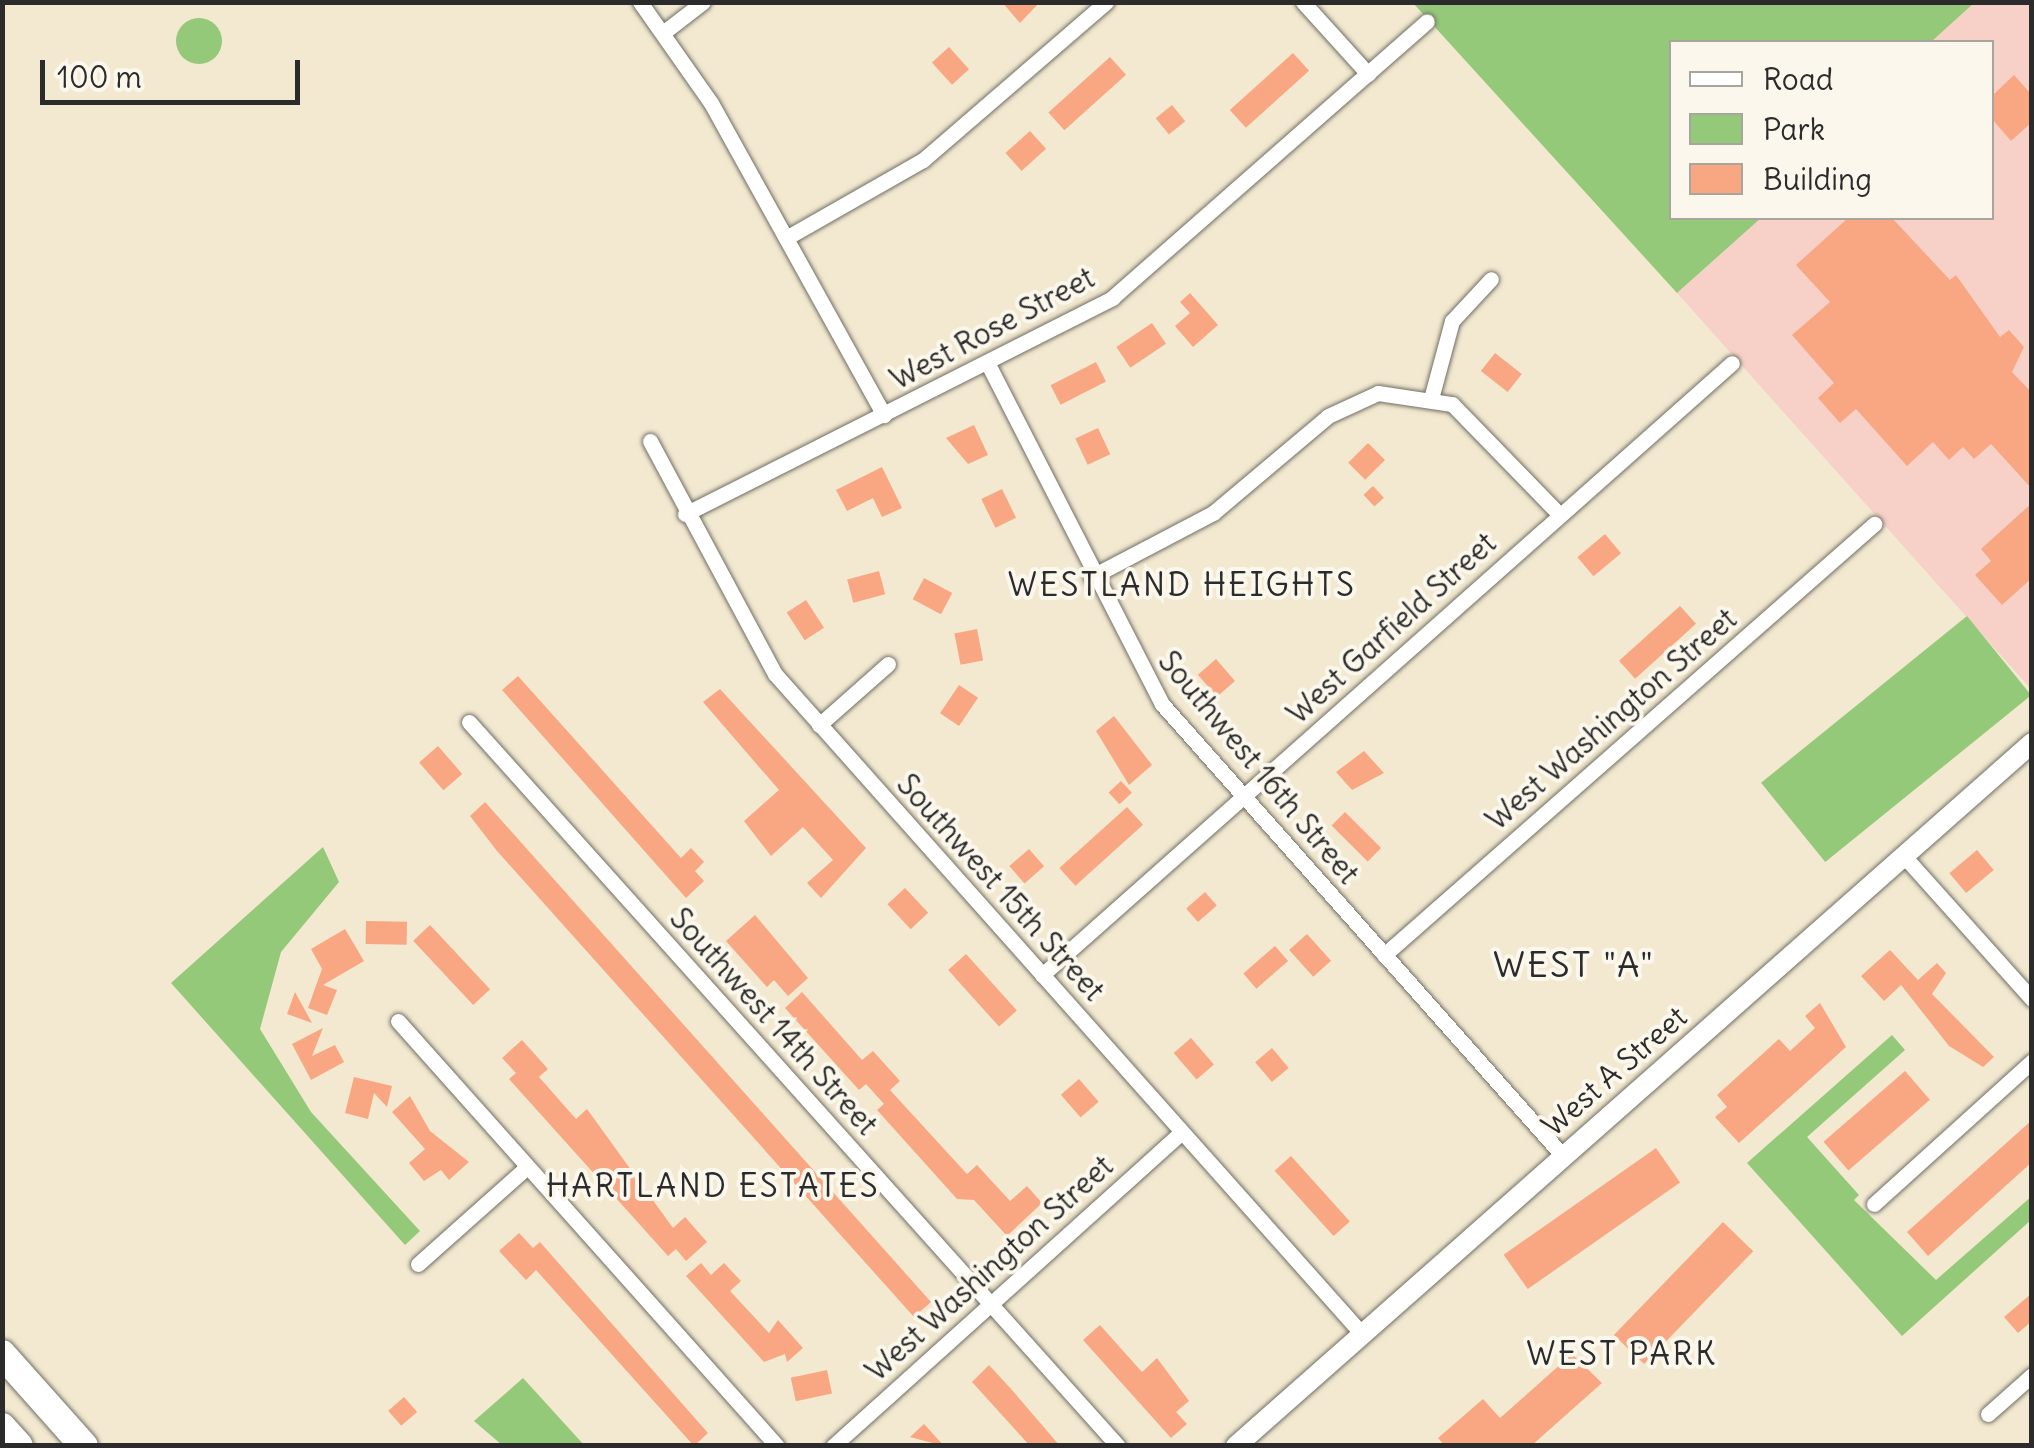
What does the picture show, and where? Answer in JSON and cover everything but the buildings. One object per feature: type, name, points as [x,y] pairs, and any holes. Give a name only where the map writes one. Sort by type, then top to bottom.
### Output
[{"type":"highway","points":[[2,1354],[84,1446]]},
{"type":"highway","points":[[2,1427],[19,1446]]},
{"type":"main road","name":"West A Street","points":[[1236,1446],[2032,743]]},
{"type":"street","points":[[640,2],[664,32],[786,238],[884,415]]},
{"type":"street","points":[[664,32],[703,2]]},
{"type":"street","points":[[786,238],[923,160],[1106,2]]},
{"type":"street","points":[[1303,2],[1368,74]]},
{"type":"street","name":"West Rose Street","points":[[684,514],[988,364],[1122,290],[1427,22]]},
{"type":"street","points":[[1432,395],[1452,321],[1491,279]]},
{"type":"street","name":"West Garfield Street","points":[[1042,975],[1732,363]]},
{"type":"street","name":"Southwest 16th Street","points":[[988,364],[1142,678],[1242,797],[1563,1156]]},
{"type":"street","points":[[1091,576],[1214,512],[1354,400],[1432,395],[1470,417],[1560,515]]},
{"type":"street","name":"Southwest 15th Street","points":[[650,442],[750,639],[819,724],[1362,1334]]},
{"type":"street","name":"West Washington Street","points":[[1384,955],[1874,524]]},
{"type":"street","points":[[819,724],[888,664]]},
{"type":"street","name":"Southwest 14th Street","points":[[469,722],[1118,1446]]},
{"type":"street","points":[[1904,856],[2032,999]]},
{"type":"street","points":[[398,1021],[777,1446]]},
{"type":"street","points":[[1874,1204],[2032,1062]]},
{"type":"street","name":"West Washington Street","points":[[833,1446],[1182,1132]]},
{"type":"street","points":[[418,1264],[527,1166]]},
{"type":"street","points":[[1988,1414],[2032,1375]]},
{"type":"shaded area","points":[[1974,3],[2031,3],[2031,689],[1677,293],[1759,220],[1994,220],[1994,40],[1933,40]]},
{"type":"green space","points":[[1413,3],[1974,3],[1933,40],[1669,40],[1669,220],[1759,220],[1677,293]]},
{"type":"green space","points":[[199,18],[215,25],[222,41],[215,57],[199,64],[183,57],[176,41],[183,25]]},
{"type":"green space","points":[[1967,616],[2031,695],[1825,862],[1761,783]]},
{"type":"green space","points":[[323,847],[339,882],[281,952],[260,1029],[311,1112],[420,1231],[405,1245],[171,983]]},
{"type":"green space","points":[[1892,1035],[1905,1050],[1807,1137],[1859,1195],[1854,1200],[1936,1280],[2032,1196],[2031,1220],[1902,1336],[1747,1163]]},
{"type":"green space","points":[[523,1378],[584,1445],[502,1445],[474,1421]]},
{"type":"district","name":"WESTLAND HEIGHTS","points":[[1182,585]]},
{"type":"district","name":"WEST \"A\"","points":[[1574,964]]},
{"type":"district","name":"HARTLAND ESTATES","points":[[713,1186]]},
{"type":"district","name":"WEST PARK","points":[[1622,1354]]}]
